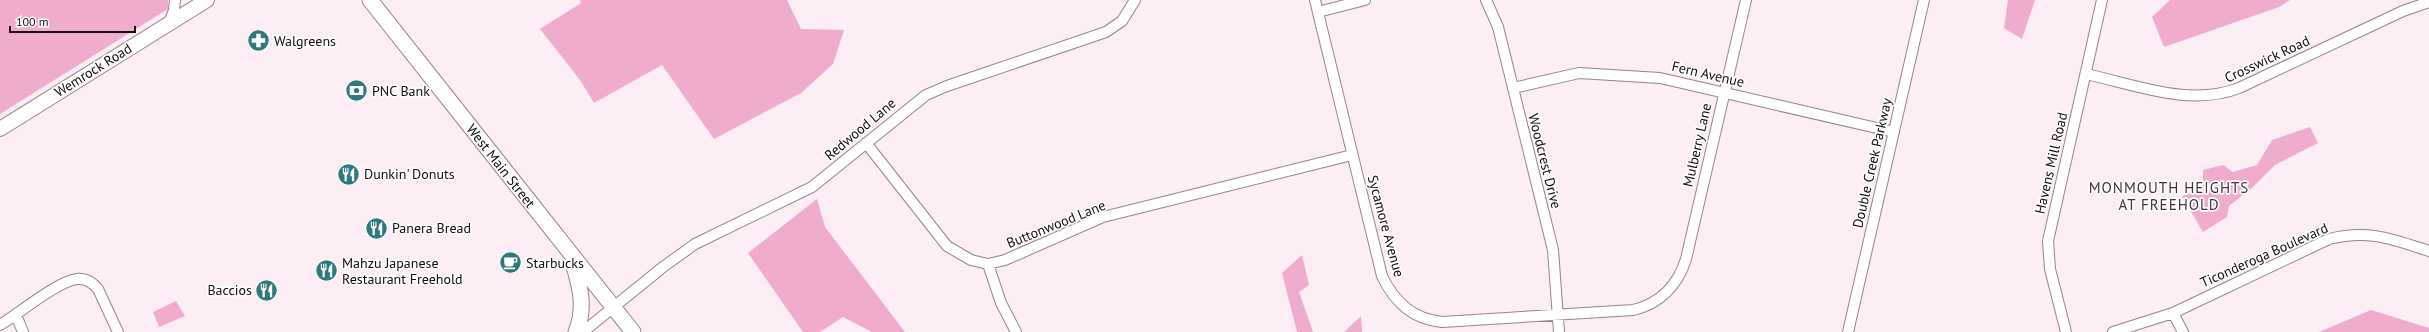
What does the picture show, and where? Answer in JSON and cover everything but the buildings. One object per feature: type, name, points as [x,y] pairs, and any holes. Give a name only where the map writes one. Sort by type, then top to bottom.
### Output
[{"type":"main road","name":"West Main Street","points":[[370,0],[633,332]]},
{"type":"main road","points":[[571,254],[582,292],[580,316],[576,332]]},
{"type":"street","points":[[169,23],[174,10],[175,0]]},
{"type":"street","name":"Wemrock Road","points":[[0,129],[207,0]]},
{"type":"street","name":"Redwood Lane","points":[[583,332],[612,307],[695,244],[812,186],[917,101],[935,90],[1106,32],[1122,21],[1135,0]]},
{"type":"street","name":"Sycamore Avenue","points":[[1315,0],[1382,276],[1394,297],[1405,308],[1422,318],[1442,322],[1557,315],[1633,310],[1648,305],[1667,292]]},
{"type":"street","points":[[1318,12],[1365,0]]},
{"type":"street","name":"Woodcrest Drive","points":[[1486,0],[1498,27],[1553,250],[1558,332]]},
{"type":"street","name":"Mulberry Lane","points":[[1667,292],[1677,279],[1686,259],[1746,0]]},
{"type":"street","name":"Double Creek Parkway","points":[[1848,332],[1924,0]]},
{"type":"street","name":"Havens Mill Road","points":[[2066,332],[2050,269],[2048,241],[2102,0]]},
{"type":"street","name":"Crosswick Road","points":[[2086,74],[2178,95],[2216,96],[2239,88],[2403,11],[2429,2]]},
{"type":"street","name":"Fern Avenue","points":[[1513,88],[1571,74],[1588,72],[1660,78],[1894,132]]},
{"type":"street","name":"Buttonwood Lane","points":[[866,143],[947,246],[971,260],[988,264],[1005,260],[1103,217],[1352,155]]},
{"type":"street","name":"Ticonderoga Boulevard","points":[[2113,332],[2174,313],[2314,245],[2342,236],[2362,234],[2384,236],[2429,251]]},
{"type":"street","points":[[988,264],[1001,303],[1016,332]]},
{"type":"street","points":[[0,325],[68,282],[83,279],[94,284],[98,289],[118,332]]},
{"type":"street","points":[[2174,313],[2183,332]]},
{"type":"street","points":[[16,315],[23,332]]},
{"type":"shaded area","points":[[0,0],[168,0],[168,9],[0,114]]},
{"type":"shaded area","points":[[580,0],[787,0],[801,29],[844,30],[833,64],[801,93],[714,139],[662,65],[594,103],[580,80],[540,29],[581,3]]},
{"type":"shaded area","points":[[2008,0],[2035,0],[2022,39],[2004,28]]},
{"type":"shaded area","points":[[2170,0],[2290,0],[2279,7],[2164,47],[2152,17]]},
{"type":"shaded area","points":[[2310,127],[2318,143],[2275,165],[2252,188],[2229,206],[2227,217],[2203,232],[2182,196],[2203,189],[2203,170],[2223,165],[2233,172],[2257,165],[2272,140]]},
{"type":"shaded area","points":[[817,199],[825,227],[905,332],[872,332],[843,317],[820,332],[803,332],[748,253]]},
{"type":"shaded area","points":[[1302,255],[1309,285],[1299,292],[1313,332],[1297,332],[1282,273]]},
{"type":"shaded area","points":[[176,301],[185,316],[159,327],[153,312]]},
{"type":"shaded area","points":[[2371,310],[2429,328],[2429,332],[2319,332]]},
{"type":"shaded area","points":[[1361,316],[1362,332],[1344,332]]},
{"type":"place","name":"Walgreens","points":[[258,41]]},
{"type":"place","name":"PNC Bank","points":[[357,91]]},
{"type":"place","name":"Dunkin' Donuts","points":[[348,174]]},
{"type":"place","name":"Panera Bread","points":[[377,228]]},
{"type":"place","name":"Starbucks","points":[[510,263]]},
{"type":"place","name":"Mahzu Japanese Restaurant Freehold","points":[[327,271]]},
{"type":"place","name":"Baccios","points":[[267,290]]},
{"type":"district","name":"MONMOUTH HEIGHTS AT FREEHOLD","points":[[2169,196]]}]
